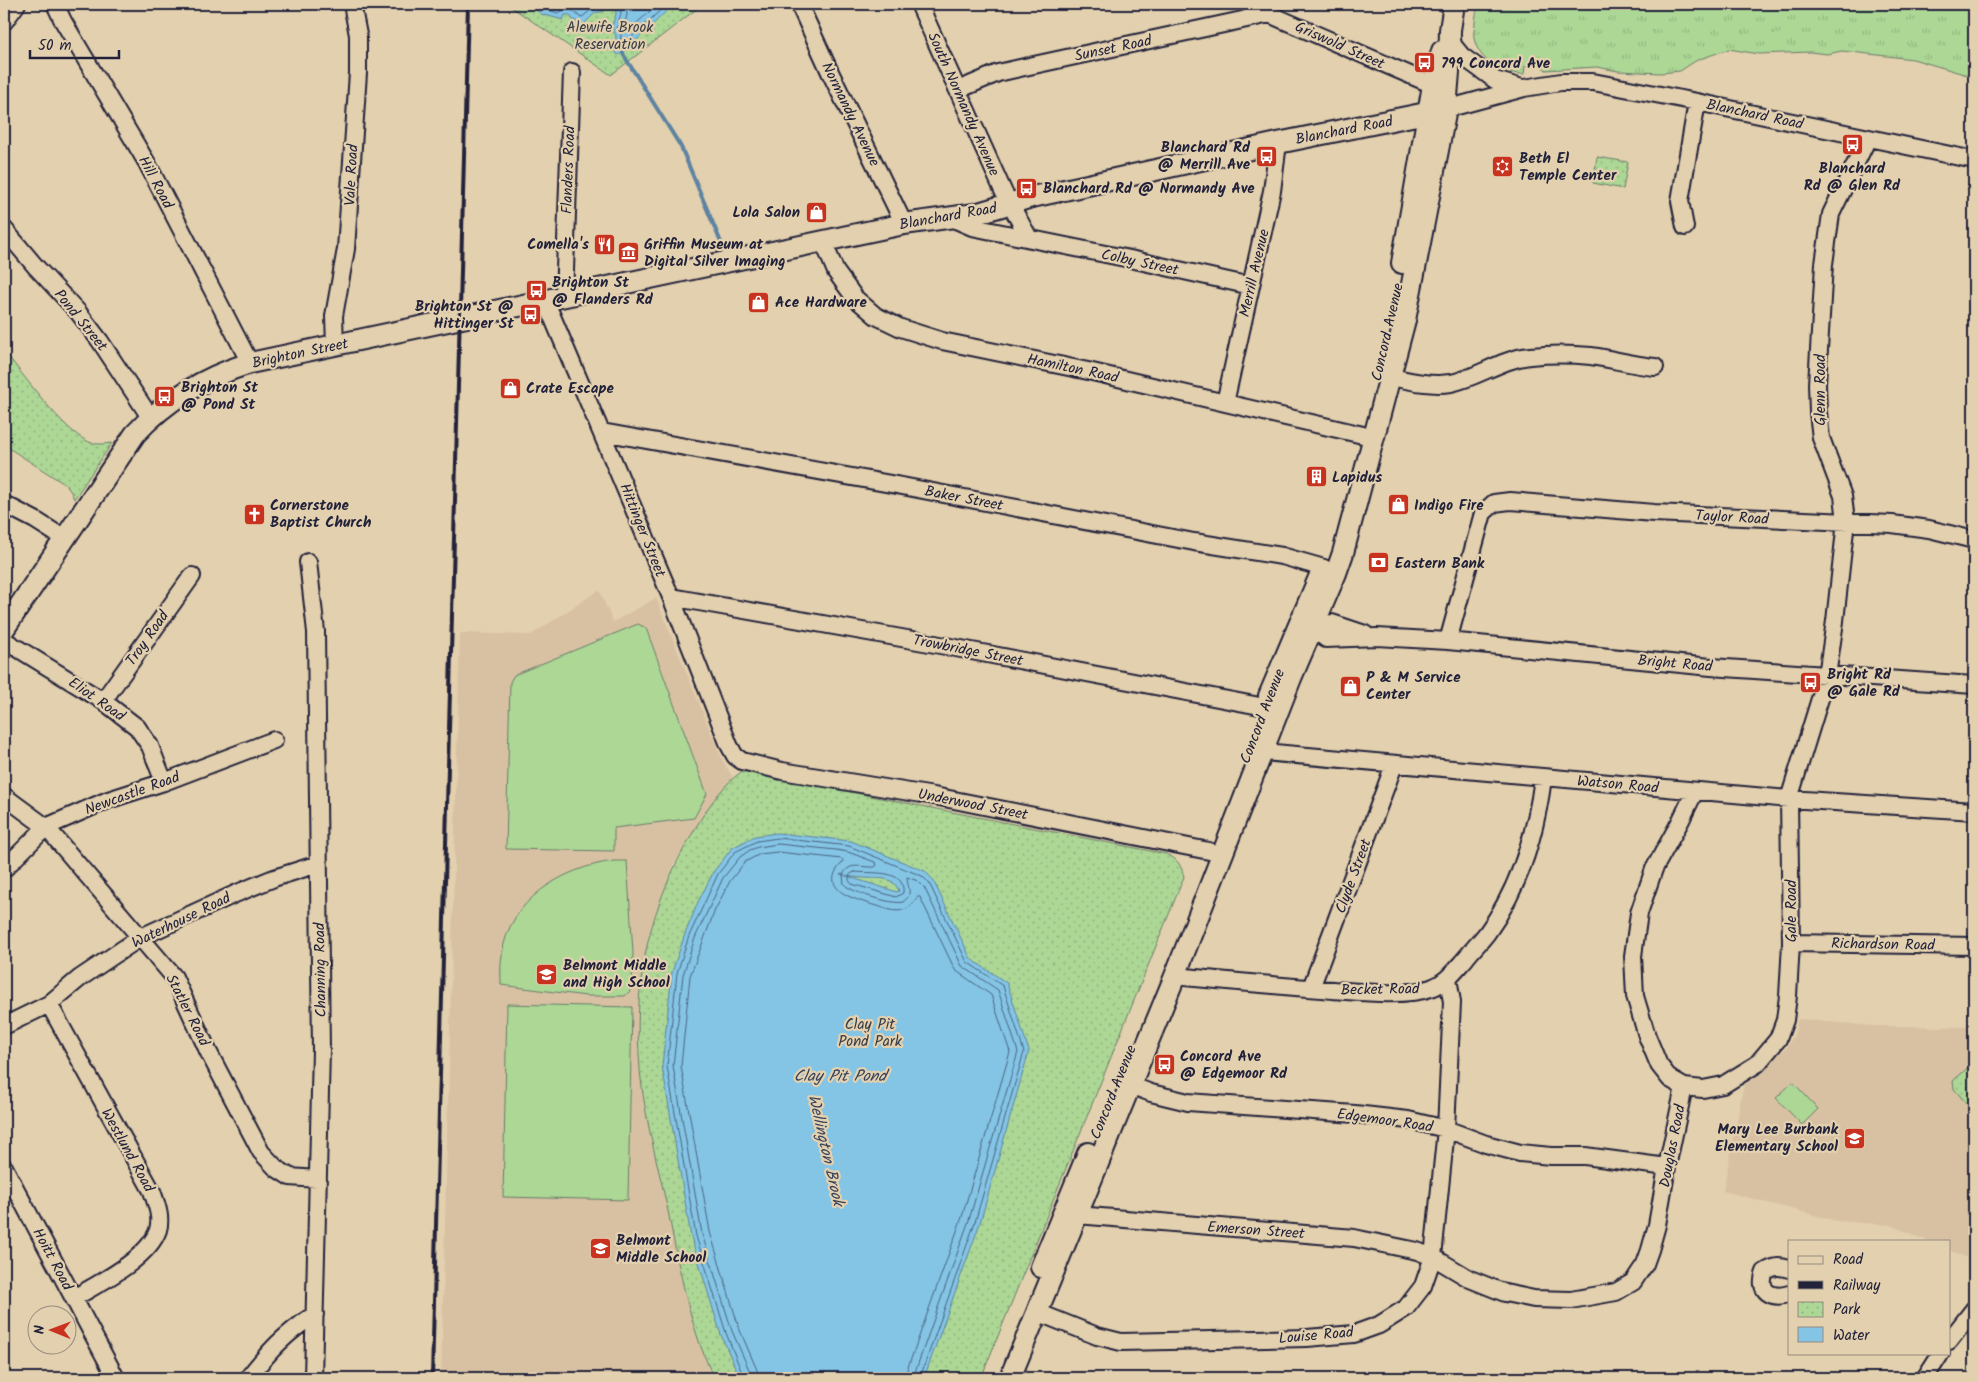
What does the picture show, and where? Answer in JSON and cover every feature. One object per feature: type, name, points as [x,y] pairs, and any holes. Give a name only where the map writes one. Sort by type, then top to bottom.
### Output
[{"type":"main road","name":"Concord Avenue","points":[[1330,570],[1392,318],[1438,111],[1450,72],[1450,30],[1454,4]]},
{"type":"main road","name":"Concord Avenue","points":[[1010,1378],[1031,1310],[1216,853],[1272,708],[1330,570],[1391,377],[1405,320],[1438,111],[1434,85],[1438,63],[1450,30]]},
{"type":"main road","name":"Blanchard Road","points":[[714,264],[904,224],[975,214],[1040,196],[1278,143],[1438,111]]},
{"type":"main road","name":"Brighton Street","points":[[4,629],[121,452],[150,417],[170,401],[198,384],[230,369],[250,363],[555,300],[632,281],[714,264]]},
{"type":"main road","name":"Concord Avenue","points":[[995,1378],[1031,1310]]},
{"type":"street","points":[[4,22],[17,4]]},
{"type":"street","name":"Hill Road","points":[[56,4],[63,21],[147,163],[250,363]]},
{"type":"street","name":"Vale Road","points":[[335,345],[334,316],[346,249],[358,73],[358,35],[352,4]]},
{"type":"street","name":"Normandy Avenue","points":[[799,4],[904,224]]},
{"type":"street","name":"South Normandy Avenue","points":[[919,4],[1010,204]]},
{"type":"street","name":"Griswold Street","points":[[1246,4],[1434,85]]},
{"type":"street","name":"Sunset Road","points":[[958,90],[998,73],[1270,14]]},
{"type":"street","points":[[1450,30],[1454,45],[1462,56],[1495,80],[1524,88]]},
{"type":"street","name":"Flanders Road","points":[[555,300],[572,72]]},
{"type":"street","name":"Blanchard Road","points":[[1438,111],[1524,88],[1561,82],[1593,82],[1974,160]]},
{"type":"street","points":[[1685,227],[1680,201],[1697,102]]},
{"type":"street","name":"Glenn Road","points":[[1826,676],[1835,621],[1846,521],[1843,496],[1821,438],[1818,412],[1817,384],[1826,236],[1831,214],[1868,138]]},
{"type":"street","name":"Merrill Avenue","points":[[1225,403],[1272,191],[1278,143]]},
{"type":"street","points":[[1010,204],[1029,238]]},
{"type":"street","name":"Colby Street","points":[[950,217],[972,227],[1251,286]]},
{"type":"street","name":"Pond Street","points":[[4,229],[78,312],[150,417]]},
{"type":"street","name":"Hamilton Road","points":[[823,241],[836,272],[855,298],[876,316],[901,328],[942,341],[1088,371],[1363,435]]},
{"type":"street","name":"Hittinger Street","points":[[555,300],[602,432],[671,597],[729,744],[737,759]]},
{"type":"street","points":[[1391,377],[1435,384],[1453,383],[1508,361],[1529,356],[1562,354],[1592,356],[1632,364],[1655,366]]},
{"type":"street","name":"Baker Street","points":[[602,432],[902,486],[1185,540],[1282,556],[1330,570]]},
{"type":"street","name":"Taylor Road","points":[[1448,641],[1473,546],[1484,513],[1494,503],[1510,501],[1654,513],[1800,521],[1846,521],[1929,529],[1974,540]]},
{"type":"street","points":[[4,504],[35,520],[65,539]]},
{"type":"street","name":"Channing Road","points":[[308,562],[316,632],[321,1050],[313,1378]]},
{"type":"street","name":"Troy Road","points":[[103,701],[192,576]]},
{"type":"street","name":"Trowbridge Street","points":[[671,597],[935,644],[1272,708]]},
{"type":"street","name":"Bright Road","points":[[1306,627],[1332,623],[1377,637],[1448,641],[1711,667],[1974,686]]},
{"type":"street","name":"Eliot Road","points":[[4,640],[103,701],[137,727],[150,746],[164,782]]},
{"type":"street","name":"Gale Road","points":[[1684,1087],[1703,1089],[1723,1084],[1757,1064],[1778,1039],[1784,1020],[1788,996],[1791,943],[1789,799],[1826,676]]},
{"type":"street","name":"Newcastle Road","points":[[4,869],[46,827],[108,800],[164,782],[274,740]]},
{"type":"street","name":"Watson Road","points":[[1256,751],[1394,765],[1789,799],[1974,811]]},
{"type":"street","name":"Underwood Street","points":[[737,759],[746,763],[782,771],[934,796],[1216,853]]},
{"type":"street","name":"Clyde Street","points":[[1311,988],[1394,765]]},
{"type":"street","name":"Becket Road","points":[[1167,975],[1362,992],[1408,992],[1431,988],[1448,978],[1487,933],[1507,899],[1523,861],[1534,827],[1543,778]]},
{"type":"street","name":"Douglas Road","points":[[1433,1257],[1504,1293],[1534,1299],[1570,1300],[1616,1292],[1633,1282],[1645,1264],[1657,1225],[1684,1087],[1670,1079],[1658,1065],[1635,996],[1633,956],[1639,913],[1654,868],[1695,791]]},
{"type":"street","name":"Statler Road","points":[[4,796],[46,827],[174,977],[209,1053],[261,1152],[276,1168],[290,1176],[317,1179]]},
{"type":"street","name":"Waterhouse Road","points":[[4,1026],[49,1004],[80,978],[141,937],[235,894],[274,878],[318,864]]},
{"type":"street","name":"Richardson Road","points":[[1791,943],[1974,946]]},
{"type":"street","name":"Louise Road","points":[[1031,1310],[1097,1336],[1121,1342],[1307,1338],[1354,1334],[1379,1325],[1406,1308],[1423,1286],[1433,1257],[1446,1129],[1452,1002],[1448,978]]},
{"type":"street","name":"Westlund Road","points":[[49,1004],[152,1191],[158,1209],[158,1229],[146,1248],[126,1266],[74,1298]]},
{"type":"street","name":"Edgemoor Road","points":[[1124,1082],[1151,1093],[1188,1102],[1355,1114],[1408,1120],[1446,1129],[1486,1144],[1520,1153],[1551,1156],[1585,1156],[1667,1167]]},
{"type":"street","name":"Hoitt Road","points":[[4,1167],[116,1378]]},
{"type":"street","name":"Emerson Street","points":[[1070,1215],[1354,1238],[1409,1248],[1433,1257]]},
{"type":"street","points":[[1788,1269],[1780,1266],[1772,1267],[1765,1272],[1762,1283],[1764,1290],[1769,1295],[1788,1294]]},
{"type":"street","points":[[1950,1340],[1967,1329],[1974,1309]]},
{"type":"street","points":[[248,1378],[272,1348],[291,1330],[315,1314]]},
{"type":"street","points":[[1924,1378],[1940,1354]]},
{"type":"shaded area","name":"Belmont Middle and High School","points":[[599,590],[613,622],[656,598],[721,757],[733,778],[701,819],[674,864],[651,926],[639,991],[638,1022],[639,1056],[646,1104],[682,1278],[703,1352],[714,1378],[441,1378],[460,633],[531,635]]},
{"type":"shaded area","name":"Mary Lee Burbank Elementary School","points":[[1798,1019],[1873,1026],[1974,1027],[1974,1261],[1950,1250],[1950,1240],[1926,1240],[1890,1225],[1836,1221],[1723,1191],[1744,1084],[1786,1048],[1794,1035]]},
{"type":"green space","name":"Alewife Brook Reservation","points":[[507,4],[703,4],[611,75]]},
{"type":"green space","points":[[1480,4],[1974,4],[1974,77],[1913,59],[1842,51],[1827,54],[1810,52],[1758,54],[1729,49],[1697,60],[1680,71],[1661,73],[1618,71],[1597,67],[1546,70],[1539,64],[1525,66],[1524,74],[1508,72],[1493,65],[1476,46],[1474,32],[1476,13]]},
{"type":"green space","points":[[1597,157],[1628,162],[1623,189],[1593,183]]},
{"type":"green space","points":[[4,351],[44,401],[67,426],[89,442],[98,444],[112,443],[74,499],[66,485],[4,445]]},
{"type":"green space","points":[[638,624],[646,628],[707,794],[694,818],[614,828],[614,851],[506,849],[510,682],[514,675]]},
{"type":"green space","name":"Clay Pit Pond","points":[[741,772],[1166,854],[1176,860],[1182,869],[1184,877],[981,1378],[714,1378],[705,1358],[691,1317],[646,1113],[640,1074],[639,996],[648,940],[656,913],[678,860],[714,800],[727,784]]},
{"type":"green space","points":[[614,861],[627,861],[633,952],[632,989],[625,996],[586,996],[501,985],[501,959],[506,935],[515,918],[527,903],[541,890],[576,870]]},
{"type":"green space","points":[[507,1004],[632,1007],[628,1200],[503,1197]]},
{"type":"green space","points":[[1974,1064],[1974,1112],[1954,1089],[1953,1081]]},
{"type":"green space","points":[[1793,1082],[1818,1109],[1802,1125],[1776,1098]]},
{"type":"water","points":[[529,4],[608,4],[604,11],[595,13],[583,25],[572,19],[570,15],[565,15],[563,20],[541,14]]},
{"type":"water","points":[[615,4],[674,4],[636,41],[618,55],[615,52],[616,36],[612,26],[616,14]]},
{"type":"water","name":"Clay Pit Pond","points":[[777,833],[851,841],[925,871],[933,880],[971,959],[1007,983],[1029,1051],[980,1223],[924,1378],[740,1378],[721,1335],[691,1237],[662,1066],[672,972],[685,934],[698,902],[714,871],[732,848],[755,836]],"holes":[[[840,874],[858,878],[889,880],[893,882],[899,891],[897,892]]]},
{"type":"waterway","name":"Wellington Brook","points":[[623,49],[623,54],[681,147],[725,252]]},
{"type":"railway","points":[[432,1378],[468,4]]},
{"type":"place","name":"799 Concord Ave","points":[[1425,63]]},
{"type":"place","name":"Blanchard Rd @ Glen Rd","points":[[1852,145]]},
{"type":"place","name":"Blanchard Rd @ Merrill Ave","points":[[1266,156]]},
{"type":"place","name":"Beth El Temple Center","points":[[1503,167]]},
{"type":"place","name":"Blanchard Rd @ Normandy Ave","points":[[1027,188]]},
{"type":"place","name":"Lola Salon","points":[[816,212]]},
{"type":"place","name":"Comella's","points":[[605,244]]},
{"type":"place","name":"Griffin Museum at Digital Silver Imaging","points":[[628,253]]},
{"type":"place","name":"Brighton St @ Flanders Rd","points":[[536,291]]},
{"type":"place","name":"Ace Hardware","points":[[759,302]]},
{"type":"place","name":"Brighton St @ Hittinger St","points":[[530,315]]},
{"type":"place","name":"Crate Escape","points":[[510,388]]},
{"type":"place","name":"Brighton St @ Pond St","points":[[165,396]]},
{"type":"place","name":"Lapidus","points":[[1316,477]]},
{"type":"place","name":"Indigo Fire","points":[[1398,505]]},
{"type":"place","name":"Cornerstone Baptist Church","points":[[254,514]]},
{"type":"place","name":"Eastern Bank","points":[[1379,563]]},
{"type":"place","name":"Bright Rd @ Gale Rd","points":[[1811,683]]},
{"type":"place","name":"P & M Service Center","points":[[1350,686]]},
{"type":"place","name":"Belmont Middle and High School","points":[[547,974]]},
{"type":"place","name":"Concord Ave @ Edgemoor Rd","points":[[1164,1065]]},
{"type":"place","name":"Mary Lee Burbank Elementary School","points":[[1854,1138]]},
{"type":"place","name":"Belmont Middle School","points":[[600,1249]]},
{"type":"park label","name":"Clay Pit Pond Park","points":[[870,1032]]}]
